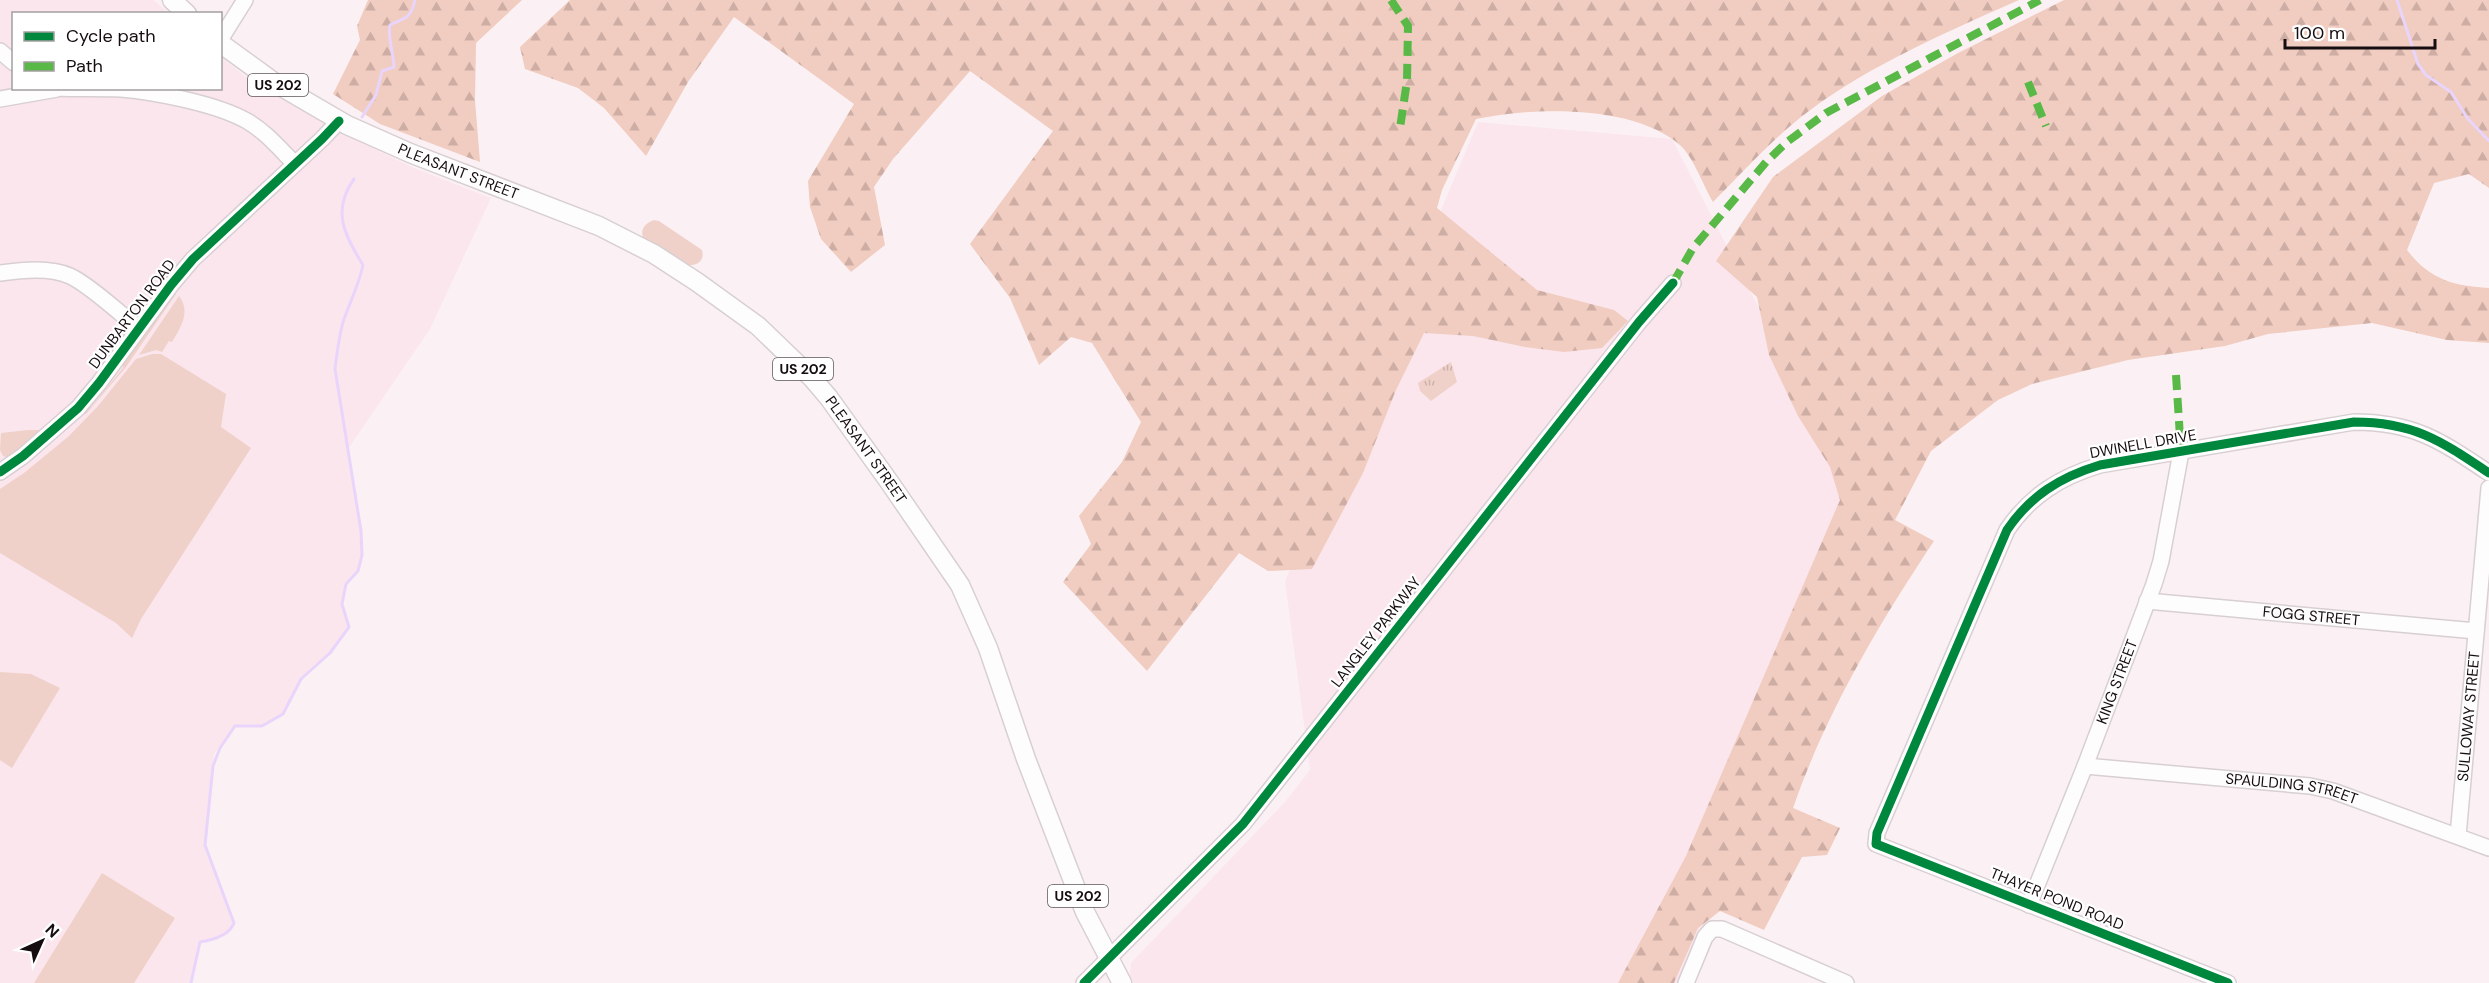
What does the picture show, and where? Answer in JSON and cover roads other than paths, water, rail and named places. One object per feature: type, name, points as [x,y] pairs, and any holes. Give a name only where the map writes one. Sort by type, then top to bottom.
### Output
[{"type":"main road","points":[[172,0],[185,12]]},
{"type":"main road","name":"US 202","points":[[222,44],[261,74],[339,121]]},
{"type":"main road","name":"PLEASANT STREET","points":[[339,121],[410,153],[599,226],[646,250],[740,312],[775,341],[812,378],[877,464],[948,564],[960,585],[988,648],[1026,759],[1081,902],[1122,983]]},
{"type":"street","points":[[222,39],[245,0]]},
{"type":"street","points":[[0,51],[12,61]]},
{"type":"street","points":[[0,99],[50,90]]},
{"type":"street","points":[[129,90],[236,115],[257,128],[295,164]]},
{"type":"street","name":"DUNBARTON ROAD","points":[[0,472],[23,456],[77,408],[99,383],[138,328],[193,259],[339,121]]},
{"type":"street","points":[[0,273],[20,270],[57,272],[72,276],[138,328]]},
{"type":"street","name":"LANGLEY PARKWAY","points":[[1084,983],[1243,824],[1639,322],[1673,283]]},
{"type":"street","name":"DWINELL DRIVE","points":[[1876,844],[1877,833],[2007,530],[2020,511],[2056,482],[2100,465],[2354,422],[2377,422],[2422,433],[2444,443],[2489,473]]},
{"type":"street","name":"KING STREET","points":[[2029,904],[2085,766],[2161,561],[2181,452]]},
{"type":"street","name":"SULLOWAY STREET","points":[[2458,836],[2489,488]]},
{"type":"street","name":"FOGG STREET","points":[[2147,601],[2476,631]]},
{"type":"street","name":"SPAULDING STREET","points":[[2085,766],[2310,786],[2356,798],[2489,848]]},
{"type":"street","name":"THAYER POND ROAD","points":[[1876,844],[2029,904],[2205,979],[2228,983]]},
{"type":"street","points":[[1686,983],[1705,937],[1712,929],[1722,929],[1846,983]]},
{"type":"waterway","points":[[362,117],[376,95],[382,71],[394,67],[389,35],[390,25],[409,15],[415,0]]},
{"type":"waterway","points":[[2397,0],[2418,64],[2426,75],[2451,92],[2468,119],[2489,141]]},
{"type":"waterway","points":[[191,983],[200,942],[215,939],[224,934],[234,923],[205,845],[213,766],[220,748],[235,726],[262,726],[283,714],[301,679],[330,653],[349,627],[342,604],[346,584],[358,571],[362,555],[361,531],[335,369],[342,325],[363,265],[351,244],[343,223],[343,202],[354,179]]}]
